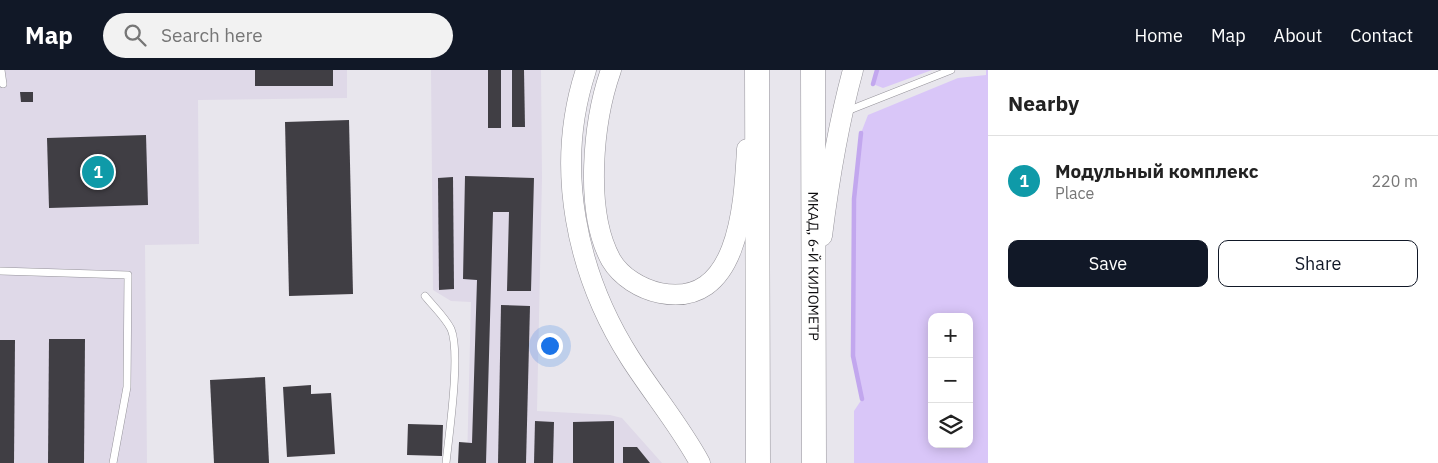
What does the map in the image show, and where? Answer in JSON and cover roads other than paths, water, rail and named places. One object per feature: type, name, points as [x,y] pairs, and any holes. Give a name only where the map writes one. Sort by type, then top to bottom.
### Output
[{"type":"highway","points":[[757,70],[758,463]]},
{"type":"highway","name":"МКАД, 6-Й КИЛОМЕТР","points":[[813,81],[814,463]]},
{"type":"main road","points":[[586,70],[577,113],[572,153],[572,190],[575,219],[586,264],[615,333],[630,359],[677,426],[700,463]]},
{"type":"main road","points":[[611,70],[599,117],[595,154],[596,208],[603,238],[612,262],[629,279],[642,288],[665,294],[684,294],[702,288],[720,269],[738,230],[744,194],[752,70]]},
{"type":"main road","points":[[814,305],[828,190],[842,113],[853,70]]},
{"type":"lane","points":[[1,70],[3,84]]},
{"type":"lane","points":[[813,81],[820,70]]},
{"type":"lane","points":[[842,113],[951,70]]},
{"type":"lane","points":[[0,271],[128,275],[127,387],[113,463]]},
{"type":"lane","points":[[425,296],[447,323],[454,338],[454,364],[446,463]]},
{"type":"waterway","points":[[873,84],[877,70]]},
{"type":"waterway","points":[[861,133],[854,199],[853,356],[862,399]]},
{"type":"place","name":"Модульный комплекс","points":[[98,172]]}]
